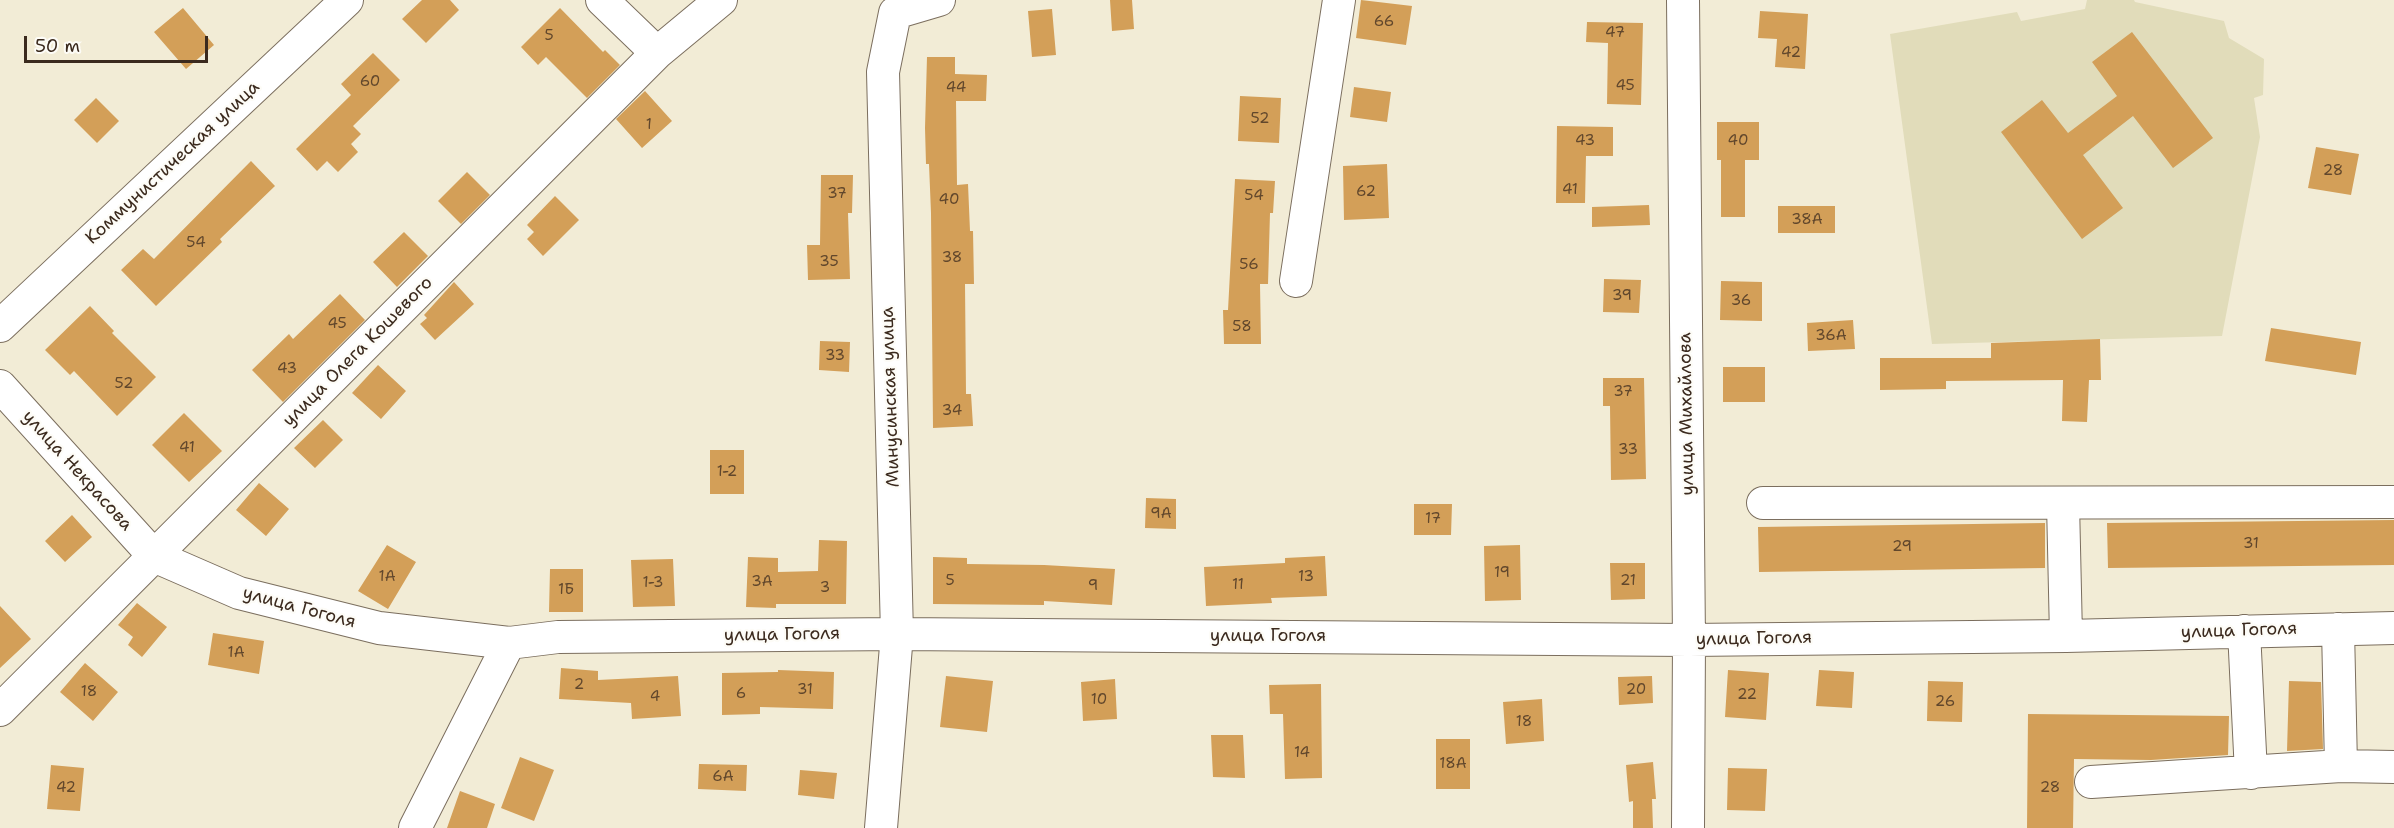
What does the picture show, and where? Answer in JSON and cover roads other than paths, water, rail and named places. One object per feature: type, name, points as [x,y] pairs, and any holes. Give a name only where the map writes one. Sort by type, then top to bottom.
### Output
[{"type":"street","name":"Коммунистическая улица","points":[[0,326],[347,0]]},
{"type":"street","points":[[602,0],[657,53]]},
{"type":"street","name":"улица Олега Кошевого","points":[[0,710],[657,53],[721,0]]},
{"type":"street","name":"Минусинская улица","points":[[881,828],[897,634],[883,72],[896,13],[939,0]]},
{"type":"street","points":[[1296,281],[1338,0]]},
{"type":"street","name":"улица Михайлова","points":[[1683,0],[1689,640],[1688,828]]},
{"type":"street","name":"улица Некрасова","points":[[0,386],[154,556]]},
{"type":"street","points":[[2063,502],[2066,636]]},
{"type":"street","points":[[1763,503],[2394,502]]},
{"type":"street","name":"улица Гоголя","points":[[154,556],[239,593],[379,628],[509,643],[558,637],[897,634],[1689,640],[2066,636],[2394,628]]},
{"type":"street","points":[[2338,629],[2341,766]]},
{"type":"street","points":[[2244,631],[2251,773]]},
{"type":"street","points":[[415,828],[509,643]]},
{"type":"street","points":[[2091,782],[2341,766],[2394,766]]}]
